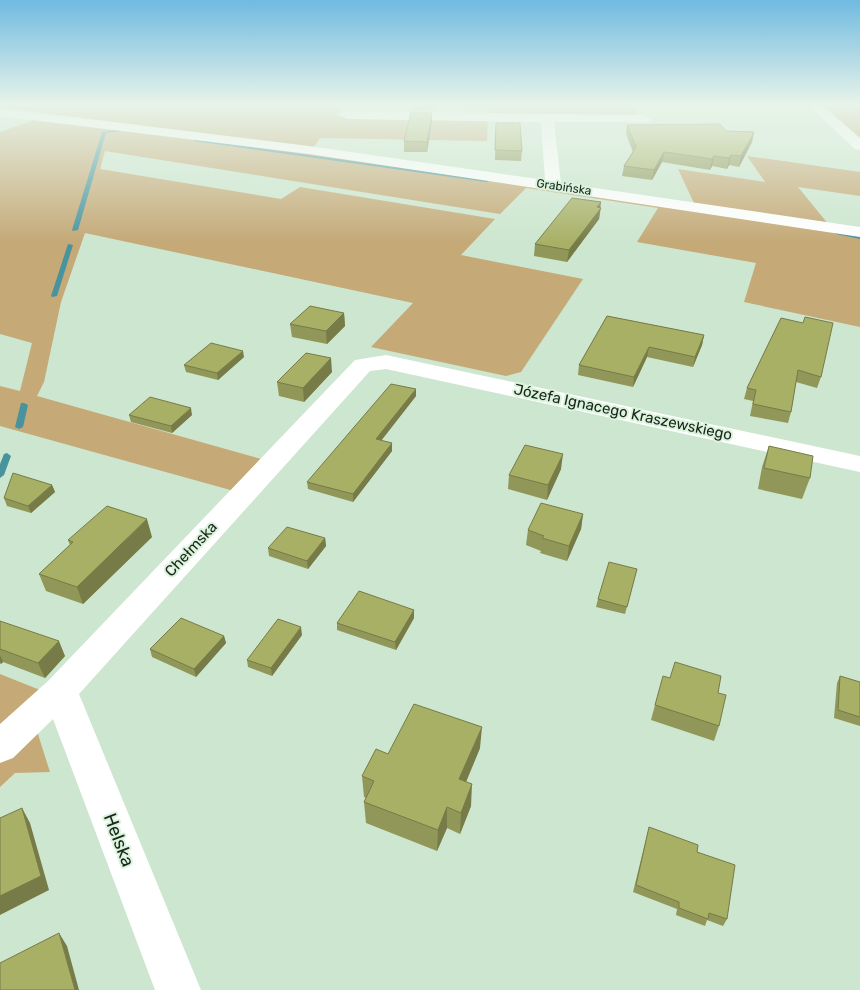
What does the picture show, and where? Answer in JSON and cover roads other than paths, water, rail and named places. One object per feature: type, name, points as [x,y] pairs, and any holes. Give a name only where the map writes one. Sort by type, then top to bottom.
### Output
[{"type":"street","name":"Grabińska","points":[[305,150],[860,232]]},
{"type":"street","points":[[550,150],[553,186]]},
{"type":"street","name":"Józefa Ignacego Kraszewskiego","points":[[386,362],[860,464]]},
{"type":"street","name":"Chełmska","points":[[0,747],[60,691],[363,365],[386,362]]},
{"type":"street","name":"Helska","points":[[60,691],[178,990]]},
{"type":"waterway","points":[[75,230],[99,150]]},
{"type":"waterway","points":[[268,150],[487,181]]},
{"type":"waterway","points":[[838,233],[860,237]]},
{"type":"waterway","points":[[54,296],[70,245]]},
{"type":"waterway","points":[[19,427],[24,405]]},
{"type":"waterway","points":[[0,475],[7,456]]}]
